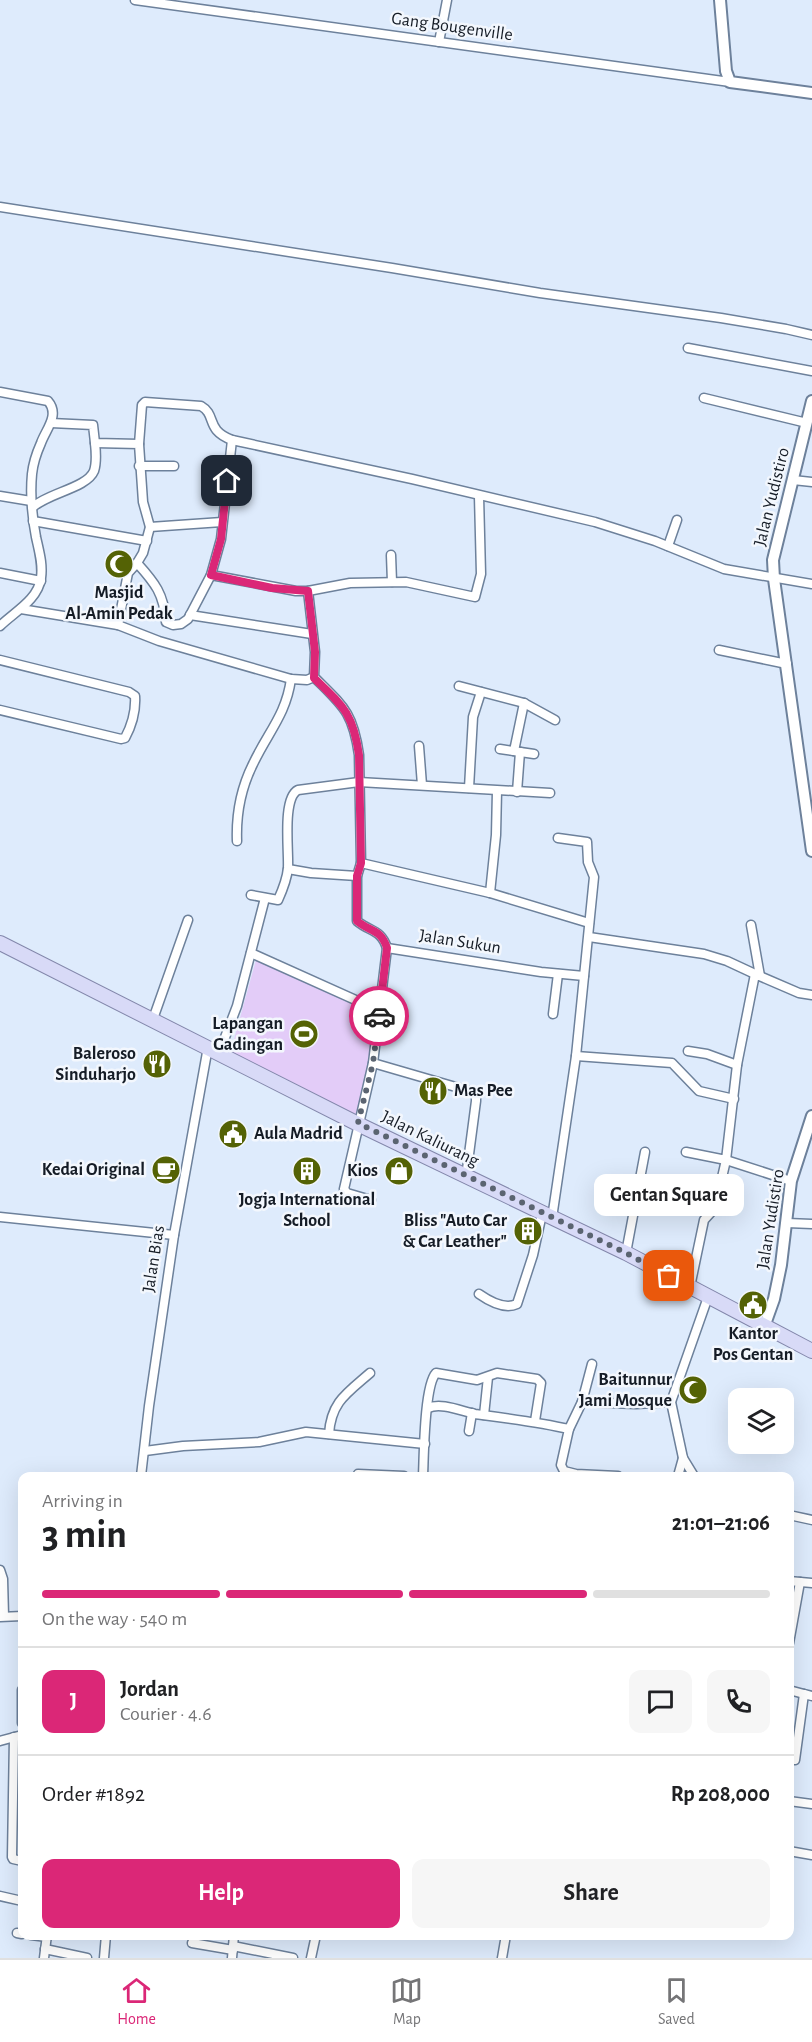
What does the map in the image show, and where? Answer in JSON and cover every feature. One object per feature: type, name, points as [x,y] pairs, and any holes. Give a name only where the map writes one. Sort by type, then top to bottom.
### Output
[{"type":"main road","name":"Jalan Kaliurang","points":[[0,943],[466,1177],[626,1253],[812,1351]]},
{"type":"street","name":"Gang Bougenville","points":[[135,0],[730,82]]},
{"type":"street","points":[[439,42],[447,0]]},
{"type":"street","points":[[720,0],[726,71],[730,82],[812,93]]},
{"type":"street","points":[[0,207],[540,293],[721,318],[812,335]]},
{"type":"street","points":[[688,348],[812,371]]},
{"type":"street","points":[[0,392],[48,401],[52,406],[51,423],[40,443],[34,467],[33,521],[41,555],[41,580],[31,598],[0,626]]},
{"type":"street","points":[[704,398],[807,423]]},
{"type":"street","points":[[118,625],[128,573],[143,553],[150,527],[143,502],[139,466],[142,405],[149,401],[205,408],[217,433],[232,440],[412,478],[479,496],[595,522],[668,546],[724,569],[812,584]]},
{"type":"street","name":"Jalan Yudistiro","points":[[812,401],[773,560],[812,851]]},
{"type":"street","points":[[0,496],[32,504],[87,481],[93,474],[96,463],[93,425],[51,423]]},
{"type":"street","points":[[136,563],[156,584],[163,598],[166,622],[173,625],[181,624],[190,615],[211,575],[221,539],[232,440]]},
{"type":"street","points":[[95,443],[139,444]]},
{"type":"street","points":[[139,466],[174,466]]},
{"type":"street","points":[[793,480],[812,482]]},
{"type":"street","points":[[211,575],[272,588],[308,591],[350,583],[406,582],[476,597],[481,574],[479,496]]},
{"type":"street","points":[[668,546],[677,520]]},
{"type":"street","points":[[33,521],[147,541]]},
{"type":"street","points":[[150,527],[222,522]]},
{"type":"street","points":[[391,555],[392,582]]},
{"type":"street","points":[[0,573],[41,580]]},
{"type":"street","points":[[308,591],[315,652],[314,678],[349,714],[357,738],[361,863],[357,876],[357,921],[379,933],[387,948],[373,1063],[344,1189],[346,1193],[371,1200]]},
{"type":"street","points":[[21,609],[118,625],[159,641],[291,679],[314,678]]},
{"type":"street","points":[[190,615],[312,634]]},
{"type":"street","points":[[719,650],[787,664]]},
{"type":"street","points":[[0,660],[129,692],[135,696],[136,705],[130,729],[125,738],[121,739],[0,710]]},
{"type":"street","points":[[237,841],[237,817],[247,778],[281,716],[291,679]]},
{"type":"street","points":[[459,686],[524,703],[555,720]]},
{"type":"street","points":[[469,788],[473,717],[481,692]]},
{"type":"street","points":[[517,792],[517,751],[524,703]]},
{"type":"street","points":[[419,746],[422,785]]},
{"type":"street","points":[[500,749],[534,754]]},
{"type":"street","points":[[251,895],[278,900],[288,869],[288,812],[294,791],[359,782],[550,793]]},
{"type":"street","points":[[490,892],[496,836],[497,791]]},
{"type":"street","points":[[479,1294],[490,1302],[501,1305],[516,1304],[547,1216],[576,1056],[594,878],[588,862],[588,843],[558,838]]},
{"type":"street","points":[[361,863],[490,892],[589,923]]},
{"type":"street","points":[[288,869],[357,876]]},
{"type":"street","name":"Jalan Bias","points":[[142,1472],[174,1234],[213,1050],[237,1006],[265,898]]},
{"type":"street","points":[[153,1019],[188,920]]},
{"type":"street","points":[[690,1287],[704,1220],[715,1208],[726,1160],[737,1065],[758,975],[751,925]]},
{"type":"street","points":[[589,937],[704,954],[727,961],[799,993],[812,995]]},
{"type":"street","name":"Jalan Sukun","points":[[387,948],[584,976]]},
{"type":"street","points":[[251,952],[380,1011]]},
{"type":"street","points":[[553,1014],[558,974]]},
{"type":"street","points":[[688,1052],[707,1054],[737,1065]]},
{"type":"street","points":[[576,1056],[672,1063],[699,1091],[734,1099]]},
{"type":"street","points":[[373,1063],[472,1092],[475,1095],[466,1177]]},
{"type":"street","name":"Jalan Yudistiro","points":[[765,1327],[774,1299],[787,1223],[791,1182],[812,1116]]},
{"type":"street","points":[[626,1253],[645,1152]]},
{"type":"street","points":[[686,1152],[726,1160],[791,1182]]},
{"type":"street","points":[[0,1217],[174,1234]]},
{"type":"street","points":[[787,1223],[812,1224]]},
{"type":"street","points":[[692,1472],[683,1458],[671,1402],[708,1297]]},
{"type":"street","points":[[568,1472],[564,1471],[561,1465],[569,1429],[582,1402],[592,1364]]},
{"type":"street","points":[[329,1434],[330,1419],[334,1409],[369,1373]]},
{"type":"street","points":[[423,1472],[430,1385],[436,1373],[477,1380],[497,1373],[539,1380],[541,1383],[535,1421]]},
{"type":"street","points":[[484,1415],[488,1377]]},
{"type":"street","points":[[582,1402],[636,1404],[671,1402]]},
{"type":"street","points":[[428,1408],[434,1406],[535,1421],[569,1429]]},
{"type":"street","points":[[469,1431],[472,1413]]},
{"type":"street","points":[[145,1451],[183,1446],[259,1442],[306,1432],[425,1444]]},
{"type":"street","points":[[679,1472],[683,1458]]},
{"type":"street","points":[[794,1516],[812,1520]]},
{"type":"street","points":[[0,1570],[3,1579],[2,1617],[18,1616]]},
{"type":"street","points":[[794,1581],[812,1583]]},
{"type":"street","points":[[794,1615],[800,1582]]},
{"type":"street","points":[[795,1760],[808,1695]]},
{"type":"street","points":[[0,1741],[18,1736],[12,1857],[18,1860]]},
{"type":"street","points":[[794,1802],[812,1804]]},
{"type":"street","points":[[794,1852],[812,1855]]},
{"type":"street","points":[[0,1896],[18,1900]]},
{"type":"street","points":[[104,1958],[106,1940]]},
{"type":"street","points":[[310,1958],[315,1940]]},
{"type":"street","points":[[502,1958],[505,1940]]},
{"type":"street","points":[[192,1944],[293,1958]]},
{"type":"street","points":[[44,1954],[87,1958]]},
{"type":"shaded area","name":"Lapangan Gadingan","points":[[256,960],[376,1014],[359,1117],[230,1054]]},
{"type":"way so far","points":[[379,1016],[373,1063],[358,1123],[669,1276]]},
{"type":"place","name":"Masjid Al-Amin Pedak","points":[[119,564]]},
{"type":"place","name":"Lapangan Gadingan","points":[[304,1034]]},
{"type":"place","name":"Baleroso Sinduharjo","points":[[157,1064]]},
{"type":"place","name":"Mas Pee","points":[[433,1091]]},
{"type":"place","name":"Aula Madrid","points":[[233,1134]]},
{"type":"place","name":"Kedai Original","points":[[166,1170]]},
{"type":"place","name":"Jogja International School","points":[[307,1171]]},
{"type":"place","name":"Kios","points":[[399,1171]]},
{"type":"place","name":"Bliss \"Auto Car & Car Leather\"","points":[[528,1231]]},
{"type":"place","name":"Gentan Square","points":[[669,1276]]},
{"type":"place","name":"Kantor Pos Gentan","points":[[753,1305]]},
{"type":"place","name":"Baitunnur Jami Mosque","points":[[693,1390]]},
{"type":"route","points":[[227,481],[221,539],[211,575],[272,588],[308,591],[315,652],[314,678],[349,714],[357,738],[361,863],[357,876],[357,921],[379,933],[387,948],[379,1016]]}]
